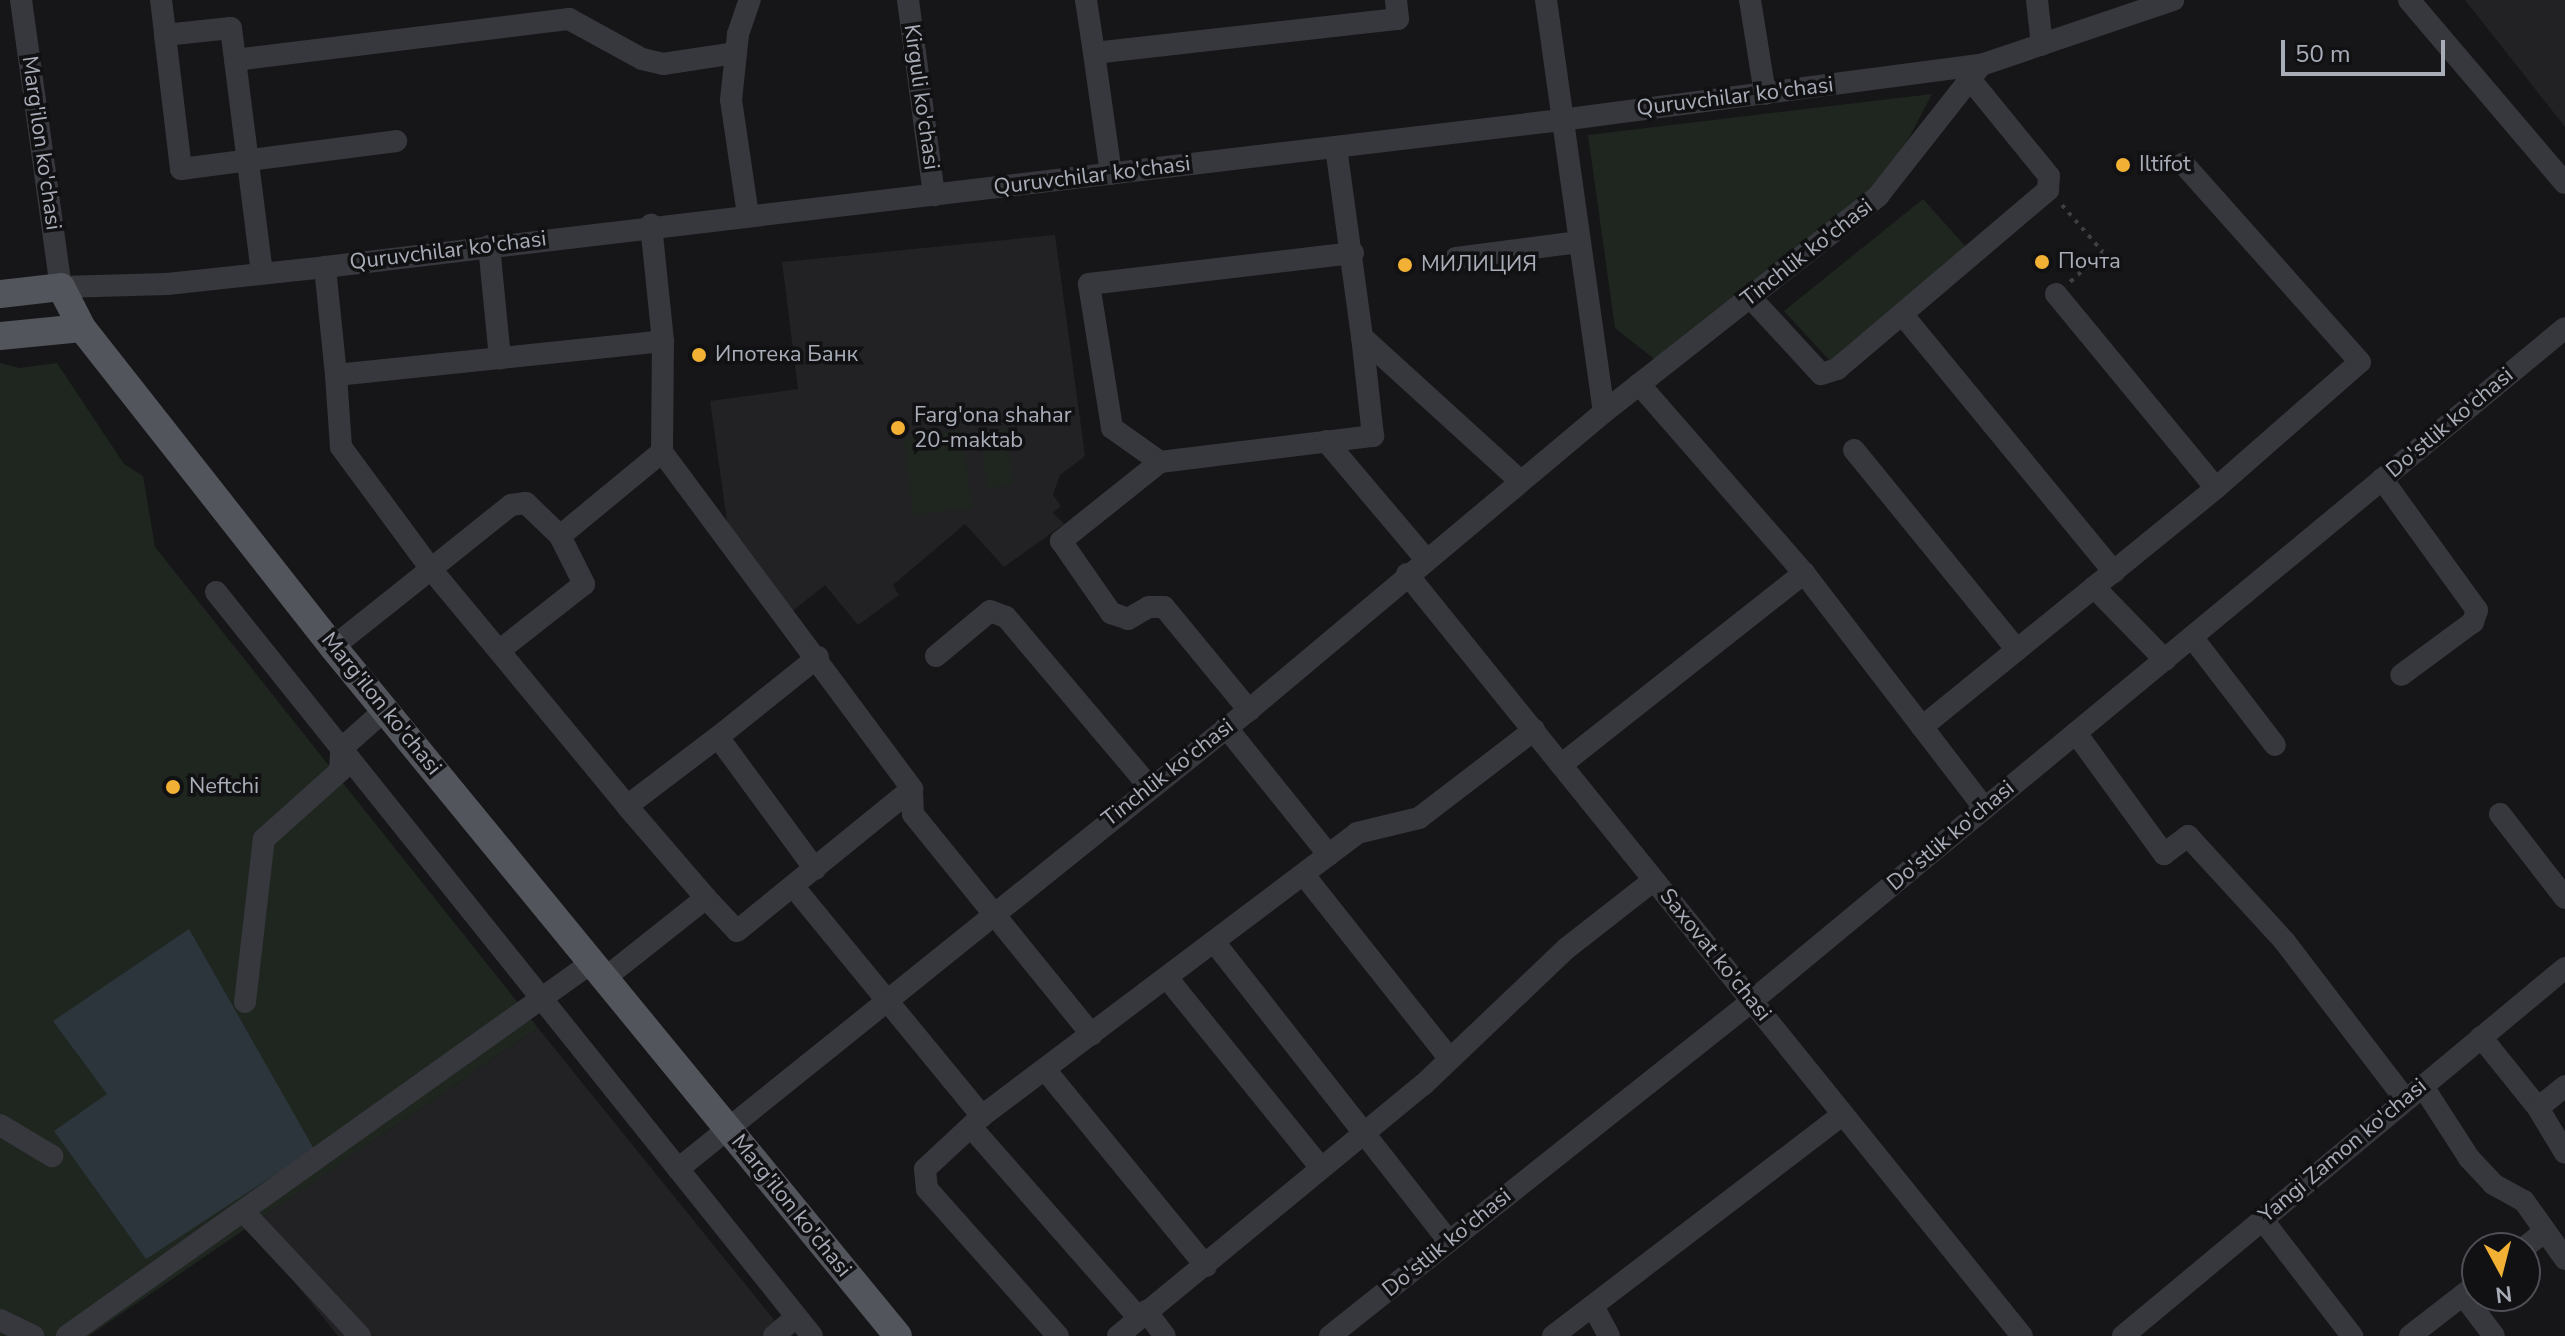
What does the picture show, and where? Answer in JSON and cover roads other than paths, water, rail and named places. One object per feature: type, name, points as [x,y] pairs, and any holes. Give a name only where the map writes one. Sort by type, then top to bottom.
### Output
[{"type":"main road","name":"Quruvchilar ko'chasi","points":[[0,294],[61,287]]},
{"type":"main road","name":"Marg'ilon ko'chasi","points":[[61,287],[82,328],[333,647],[898,1336]]},
{"type":"main road","points":[[0,336],[82,328]]},
{"type":"street","name":"Marg'ilon ko'chasi","points":[[21,0],[61,287]]},
{"type":"street","points":[[161,0],[181,169],[396,141]]},
{"type":"street","points":[[748,215],[731,100],[736,53],[750,0]]},
{"type":"street","name":"Kirguli ko'chasi","points":[[908,0],[934,195]]},
{"type":"street","points":[[1086,0],[1111,174]]},
{"type":"street","points":[[1094,53],[1398,19],[1396,0]]},
{"type":"street","points":[[1546,0],[1604,412]]},
{"type":"street","points":[[1750,0],[1765,94]]},
{"type":"street","points":[[2037,0],[2042,45]]},
{"type":"street","name":"Quruvchilar ko'chasi","points":[[61,287],[167,284],[325,267],[651,225],[934,195],[1765,94],[1976,72],[2042,45],[2173,0]]},
{"type":"street","points":[[2409,0],[2565,183]]},
{"type":"street","points":[[235,60],[568,9],[642,59],[663,64],[736,53]]},
{"type":"street","points":[[165,35],[231,28],[262,272]]},
{"type":"street","points":[[1750,297],[1821,374],[1837,369],[2048,190],[2049,176],[1976,72]]},
{"type":"street","name":"Tinchlik ko'chasi","points":[[678,1169],[1149,786],[1249,710],[1425,558],[1604,412],[1878,196],[1976,72]]},
{"type":"street","points":[[1249,710],[1164,607],[1149,607],[1128,619],[1111,613],[1061,541],[1160,462],[1373,436],[1353,253],[1336,147]]},
{"type":"street","points":[[1922,727],[2216,488],[2360,362],[2183,163]]},
{"type":"street","points":[[651,225],[663,341],[662,452],[818,657],[912,789],[913,814],[991,917],[1092,1035]]},
{"type":"street","points":[[1456,258],[1579,242]]},
{"type":"street","points":[[489,246],[500,358]]},
{"type":"street","points":[[1160,462],[1112,428],[1089,284],[1353,253]]},
{"type":"street","points":[[325,267],[341,447],[431,569],[627,806],[737,931],[912,789]]},
{"type":"street","points":[[2056,294],[2216,488]]},
{"type":"street","points":[[1902,314],[2114,572]]},
{"type":"street","name":"Do'stlik ko'chasi","points":[[1330,1336],[1752,1001],[2565,328]]},
{"type":"street","points":[[1362,337],[1520,481]]},
{"type":"street","points":[[336,375],[663,341]]},
{"type":"street","points":[[1639,384],[1804,573],[1985,809]]},
{"type":"street","points":[[1326,441],[1425,558]]},
{"type":"street","points":[[1854,450],[2017,650]]},
{"type":"street","points":[[560,536],[662,452]]},
{"type":"street","points":[[2382,479],[2477,610],[2473,622],[2401,675]]},
{"type":"street","points":[[333,647],[511,505],[526,503],[560,536],[584,584],[499,651]]},
{"type":"street","points":[[1561,765],[1804,573]]},
{"type":"street","name":"Saxovat ko'chasi","points":[[1407,574],[2022,1336]]},
{"type":"street","points":[[2094,587],[2165,660]]},
{"type":"street","points":[[216,592],[812,1336]]},
{"type":"street","points":[[936,656],[990,611],[1006,617],[1149,786]]},
{"type":"street","points":[[2192,637],[2275,745]]},
{"type":"street","points":[[627,806],[818,657]]},
{"type":"street","points":[[245,1002],[264,839],[340,771],[341,749],[385,710]]},
{"type":"street","points":[[1226,727],[1329,855]]},
{"type":"street","points":[[1058,1336],[927,1189],[925,1169],[976,1122],[1047,1072],[1357,833],[1419,818],[1534,730]]},
{"type":"street","points":[[2076,733],[2164,854],[2188,836],[2285,942],[2469,1158],[2493,1184],[2524,1201],[2565,1259]]},
{"type":"street","points":[[718,737],[815,869]]},
{"type":"street","points":[[2500,814],[2565,898]]},
{"type":"street","points":[[1304,875],[1450,1059]]},
{"type":"street","points":[[1118,1336],[1206,1266],[1450,1059],[1567,948],[1654,880]]},
{"type":"street","points":[[793,886],[886,1000],[976,1122],[1143,1315],[1165,1336]]},
{"type":"street","points":[[67,1336],[543,999],[598,970],[706,898]]},
{"type":"street","points":[[1215,943],[1449,1241]]},
{"type":"street","name":"Yangi Zamon ko'chasi","points":[[2123,1336],[2565,968]]},
{"type":"street","points":[[1168,979],[1321,1168]]},
{"type":"street","points":[[2481,1037],[2538,1108],[2565,1153]]},
{"type":"street","points":[[1047,1072],[1206,1266]]},
{"type":"street","points":[[2538,1108],[2565,1086]]},
{"type":"street","points":[[1553,1336],[1843,1114]]},
{"type":"street","points":[[0,1125],[52,1156]]},
{"type":"street","points":[[243,1211],[360,1336]]},
{"type":"street","points":[[2262,1219],[2352,1336]]},
{"type":"street","points":[[2541,1234],[2545,1231]]},
{"type":"street","points":[[2410,1336],[2461,1296]]},
{"type":"street","points":[[1593,1306],[1609,1336]]},
{"type":"street","points":[[2482,1312],[2494,1336]]},
{"type":"street","points":[[774,1336],[796,1317]]},
{"type":"street","points":[[0,1320],[33,1336]]},
{"type":"place","name":"Iltifot","points":[[2123,165]]},
{"type":"place","name":"Почта","points":[[2042,262]]},
{"type":"place","name":"МИЛИЦИЯ","points":[[1405,265]]},
{"type":"place","name":"Ипотека Банк","points":[[699,355]]},
{"type":"place","name":"Farg'ona shahar 20-maktab","points":[[898,428]]},
{"type":"place","name":"Neftchi","points":[[173,787]]}]
